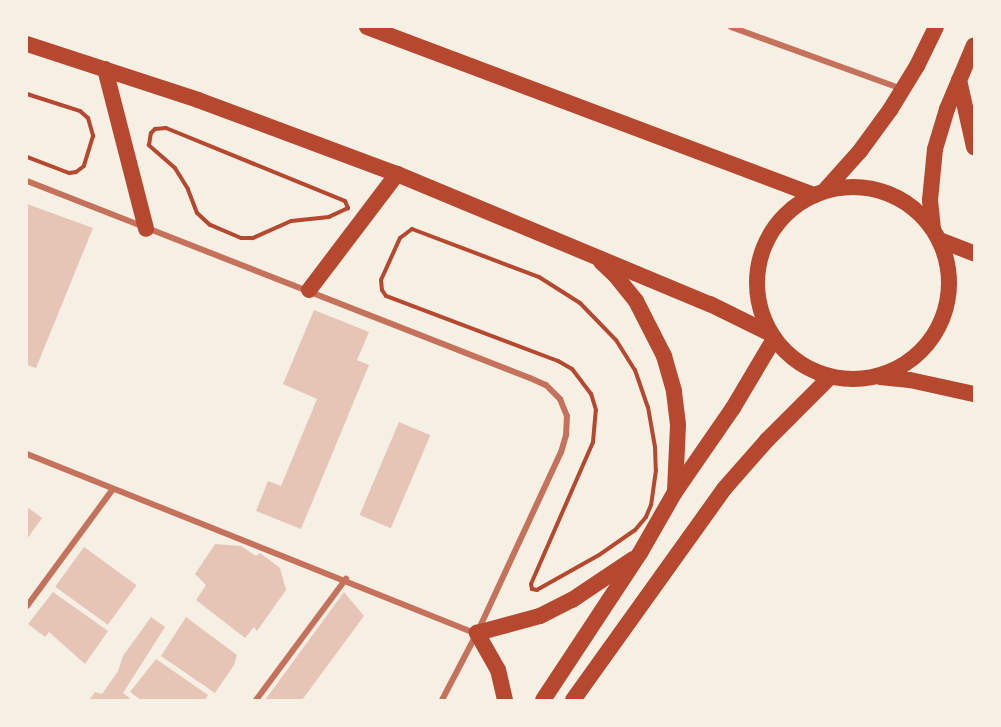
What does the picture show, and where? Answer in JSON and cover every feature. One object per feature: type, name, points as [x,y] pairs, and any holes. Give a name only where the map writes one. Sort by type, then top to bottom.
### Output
[{"type":"highway","points":[[367,27],[820,192],[851,187],[883,192],[908,204],[937,235],[974,253]]},
{"type":"highway","points":[[543,700],[640,553],[675,492],[733,408],[772,337],[757,297],[757,274],[762,251],[772,231],[787,213],[820,192],[860,151],[903,90],[936,27]]},
{"type":"highway","points":[[27,44],[105,69],[397,174],[591,254],[710,304],[772,337],[790,357],[808,369],[830,377],[853,380],[876,377],[910,380],[974,394]]},
{"type":"highway","points":[[876,377],[897,369],[916,356],[932,339],[943,318],[949,296],[949,273],[937,235],[930,200],[931,169],[947,109],[974,45]]},
{"type":"highway","points":[[105,69],[146,229]]},
{"type":"highway","points":[[959,81],[974,147]]},
{"type":"highway","points":[[309,290],[397,174]]},
{"type":"highway","points":[[591,254],[615,275],[636,301],[664,356],[674,392],[678,425],[675,492]]},
{"type":"highway","points":[[573,700],[724,489],[767,440],[830,377]]},
{"type":"highway","points":[[505,700],[498,670],[477,633],[540,616],[572,600],[640,553]]},
{"type":"street","points":[[731,27],[903,90]]},
{"type":"street","points":[[27,181],[530,378],[546,385],[560,399],[567,416],[566,435],[561,452],[477,633],[442,700]]},
{"type":"street","points":[[27,454],[477,633]]},
{"type":"street","points":[[27,606],[113,489]]},
{"type":"street","points":[[256,700],[346,579]]},
{"type":"path","points":[[27,94],[80,111],[88,118],[93,136],[84,166],[76,172],[69,173],[27,157]]},
{"type":"path","points":[[166,128],[345,201],[348,208],[338,215],[291,221],[258,237],[242,238],[203,220],[197,213],[183,178],[167,160],[153,149],[149,139],[155,129],[166,128]]},
{"type":"building","points":[[27,204],[93,228],[36,368],[27,365]]},
{"type":"building","points":[[314,310],[369,332],[357,360],[369,365],[301,529],[256,511],[268,481],[281,486],[317,399],[283,384]]},
{"type":"building","points":[[399,422],[430,435],[391,528],[360,515]]},
{"type":"building","points":[[27,507],[42,518],[27,539]]},
{"type":"building","points":[[215,544],[241,546],[256,556],[260,553],[280,568],[286,590],[257,631],[254,627],[245,638],[196,600],[206,585],[195,574]]},
{"type":"building","points":[[84,547],[137,585],[108,625],[55,587]]},
{"type":"building","points":[[53,592],[108,631],[85,664],[49,632],[45,637],[28,624]]},
{"type":"building","points":[[344,592],[364,616],[302,700],[265,700]]},
{"type":"building","points":[[151,617],[165,627],[123,693],[132,700],[89,700],[95,692],[102,694],[118,671],[123,656]]},
{"type":"building","points":[[186,617],[237,655],[234,665],[215,693],[161,656]]},
{"type":"building","points":[[156,659],[208,695],[205,700],[141,700],[130,692]]}]
